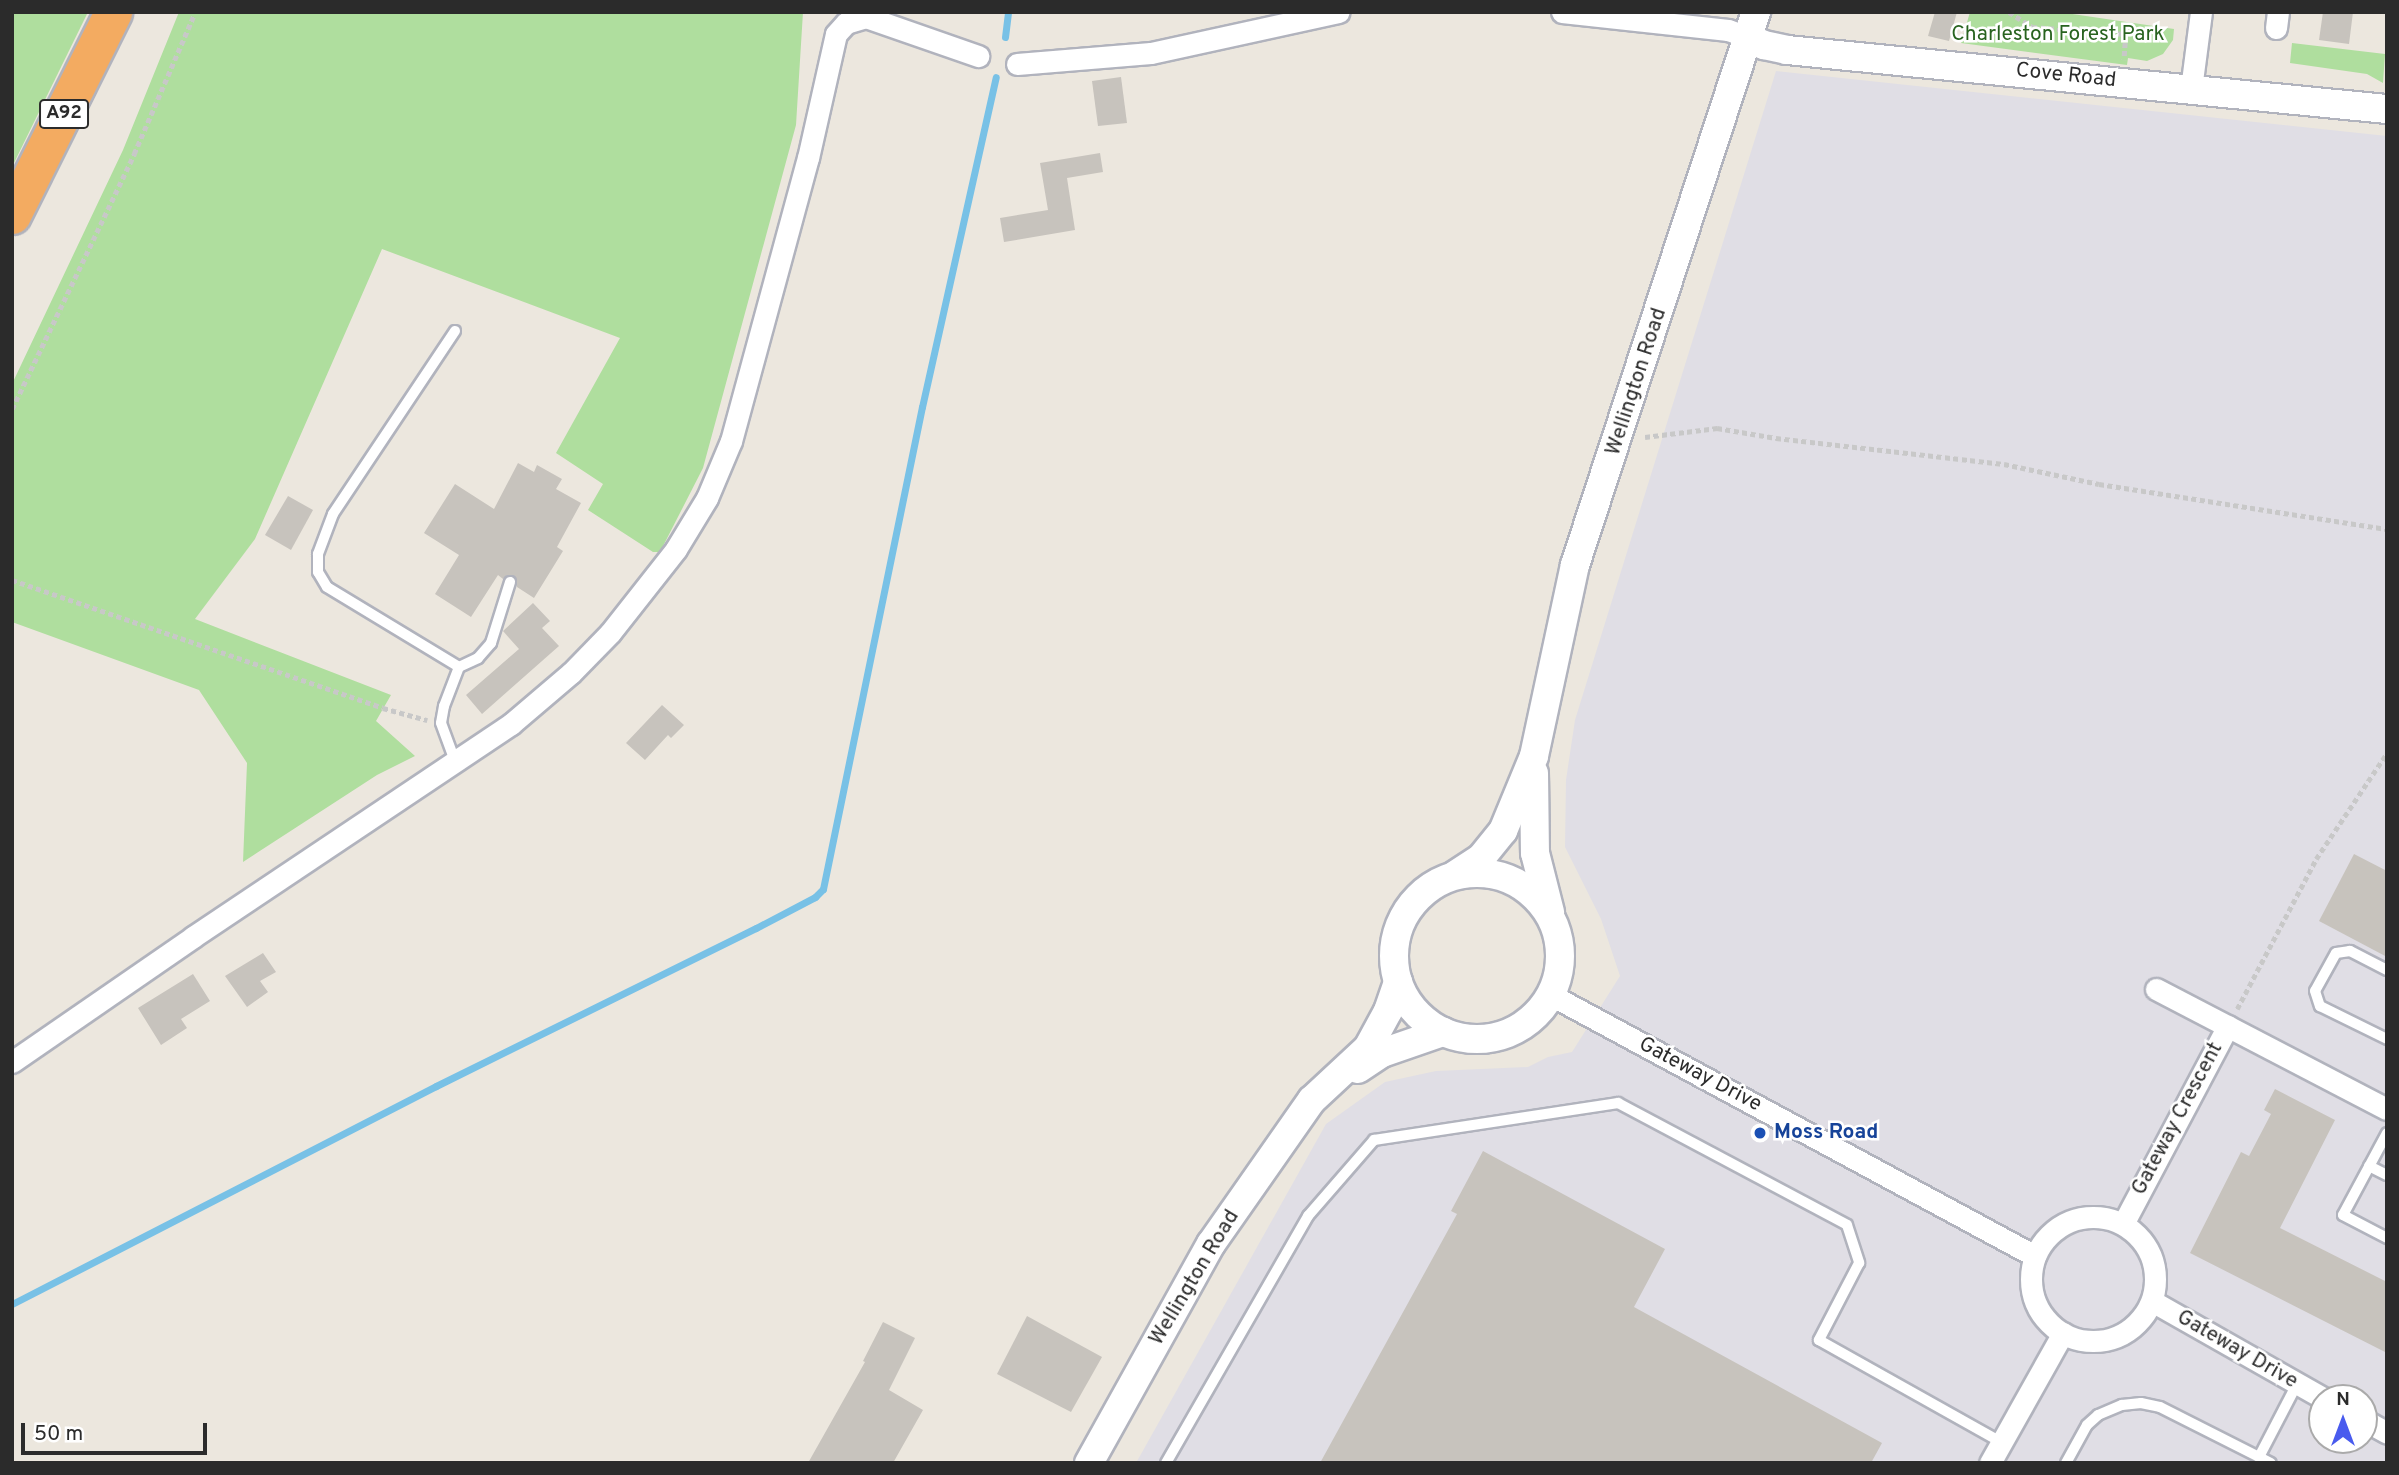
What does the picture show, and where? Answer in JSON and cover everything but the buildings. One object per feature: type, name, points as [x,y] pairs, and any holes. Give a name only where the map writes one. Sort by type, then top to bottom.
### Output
[{"type":"highway","name":"A92","points":[[12,215],[113,12]]},
{"type":"street","points":[[1017,64],[1151,53],[1339,12]]},
{"type":"street","points":[[1562,12],[1728,30],[1752,24]]},
{"type":"street","points":[[2191,89],[2201,12]]},
{"type":"street","points":[[12,1062],[192,937],[511,724],[571,673],[600,643],[676,549],[706,498],[731,441],[753,370],[808,158],[834,40],[844,18],[876,20],[978,56]]},
{"type":"street","name":"Cove Road","points":[[1752,24],[1764,45],[1787,50],[2387,109]]},
{"type":"street","name":"Wellington Road","points":[[1455,875],[1481,858],[1503,831],[1534,756],[1576,565],[1752,24]]},
{"type":"street","name":"Wellington Road","points":[[1534,756],[1535,853],[1552,919]]},
{"type":"street","points":[[1478,873],[1501,876],[1522,886],[1539,900],[1552,919],[1560,944],[1559,970],[1551,995],[1536,1014],[1516,1029],[1492,1038],[1467,1038],[1443,1032],[1423,1019],[1408,1003],[1398,982],[1394,960],[1395,937],[1403,916],[1417,898],[1434,884],[1455,875],[1478,873]]},
{"type":"street","name":"Wellington Road","points":[[1089,1463],[1211,1244],[1312,1100],[1368,1048],[1388,1011],[1398,982]]},
{"type":"street","points":[[2156,989],[2228,1026]]},
{"type":"street","name":"Gateway Drive","points":[[1551,995],[2035,1256]]},
{"type":"street","name":"Gateway Crescent","points":[[2123,1224],[2228,1026],[2387,1110]]},
{"type":"street","name":"Wellington Road","points":[[1312,1100],[1382,1053],[1443,1032]]},
{"type":"street","points":[[2082,1217],[2103,1217],[2123,1224],[2138,1234],[2155,1266],[2156,1284],[2152,1301],[2141,1320],[2124,1333],[2105,1340],[2083,1340],[2063,1334],[2049,1323],[2035,1300],[2031,1273],[2035,1256],[2054,1231],[2082,1217]]},
{"type":"street","name":"Gateway Drive","points":[[2152,1301],[2308,1390]]},
{"type":"street","points":[[1990,1463],[2063,1334]]},
{"type":"lane","points":[[456,331],[333,514],[318,554],[318,572],[327,587],[459,667]]},
{"type":"lane","points":[[456,761],[441,723],[444,706],[459,667],[478,657],[491,643],[510,582]]},
{"type":"lane","points":[[2387,970],[2350,951],[2336,953],[2315,991],[2320,1006],[2387,1039]]},
{"type":"lane","points":[[1166,1463],[1308,1216],[1374,1140],[1618,1104],[1846,1225],[1859,1263],[1819,1340],[2001,1442]]},
{"type":"lane","points":[[2387,1133],[2343,1215],[2387,1238]]},
{"type":"lane","points":[[2369,1166],[2387,1175]]},
{"type":"lane","points":[[2259,1457],[2297,1384]]},
{"type":"lane","points":[[2066,1463],[2087,1425],[2098,1415],[2122,1405],[2141,1403],[2160,1407],[2271,1463]]},
{"type":"path","points":[[2009,12],[2032,27],[2126,34],[2124,61]]},
{"type":"path","points":[[12,409],[134,154],[194,15]]},
{"type":"path","points":[[1619,437],[1653,437],[1717,428],[1776,438],[2004,464],[2099,484],[2387,529]]},
{"type":"path","points":[[12,580],[383,708],[441,723]]},
{"type":"path","points":[[2228,1026],[2316,859],[2387,753]]},
{"type":"shaded area","points":[[1776,71],[2387,136],[2387,1463],[1136,1463],[1326,1124],[1385,1082],[1436,1071],[1528,1067],[1548,1057],[1572,1052],[1620,976],[1601,919],[1565,847],[1566,780],[1575,720]]},
{"type":"green space","points":[[12,12],[88,12],[12,167]]},
{"type":"green space","points":[[179,12],[803,12],[796,125],[703,468],[660,552],[653,552],[588,510],[603,484],[556,453],[620,338],[382,249],[255,539],[195,619],[391,695],[376,721],[415,756],[377,775],[243,862],[247,763],[199,690],[12,622],[12,384],[123,150]]},
{"type":"green space","name":"Charleston Forest Park","points":[[1970,12],[2059,12],[2174,29],[2173,40],[2163,54],[2147,61],[2128,58],[2127,65],[1961,43]]},
{"type":"green space","points":[[2292,43],[2385,54],[2383,83],[2367,74],[2290,63]]},
{"type":"waterway","points":[[1005,37],[1008,12]]},
{"type":"waterway","points":[[12,1304],[436,1086],[756,928],[815,897],[823,889],[922,407],[996,77]]},
{"type":"place","name":"Moss Road","points":[[1760,1133]]}]
